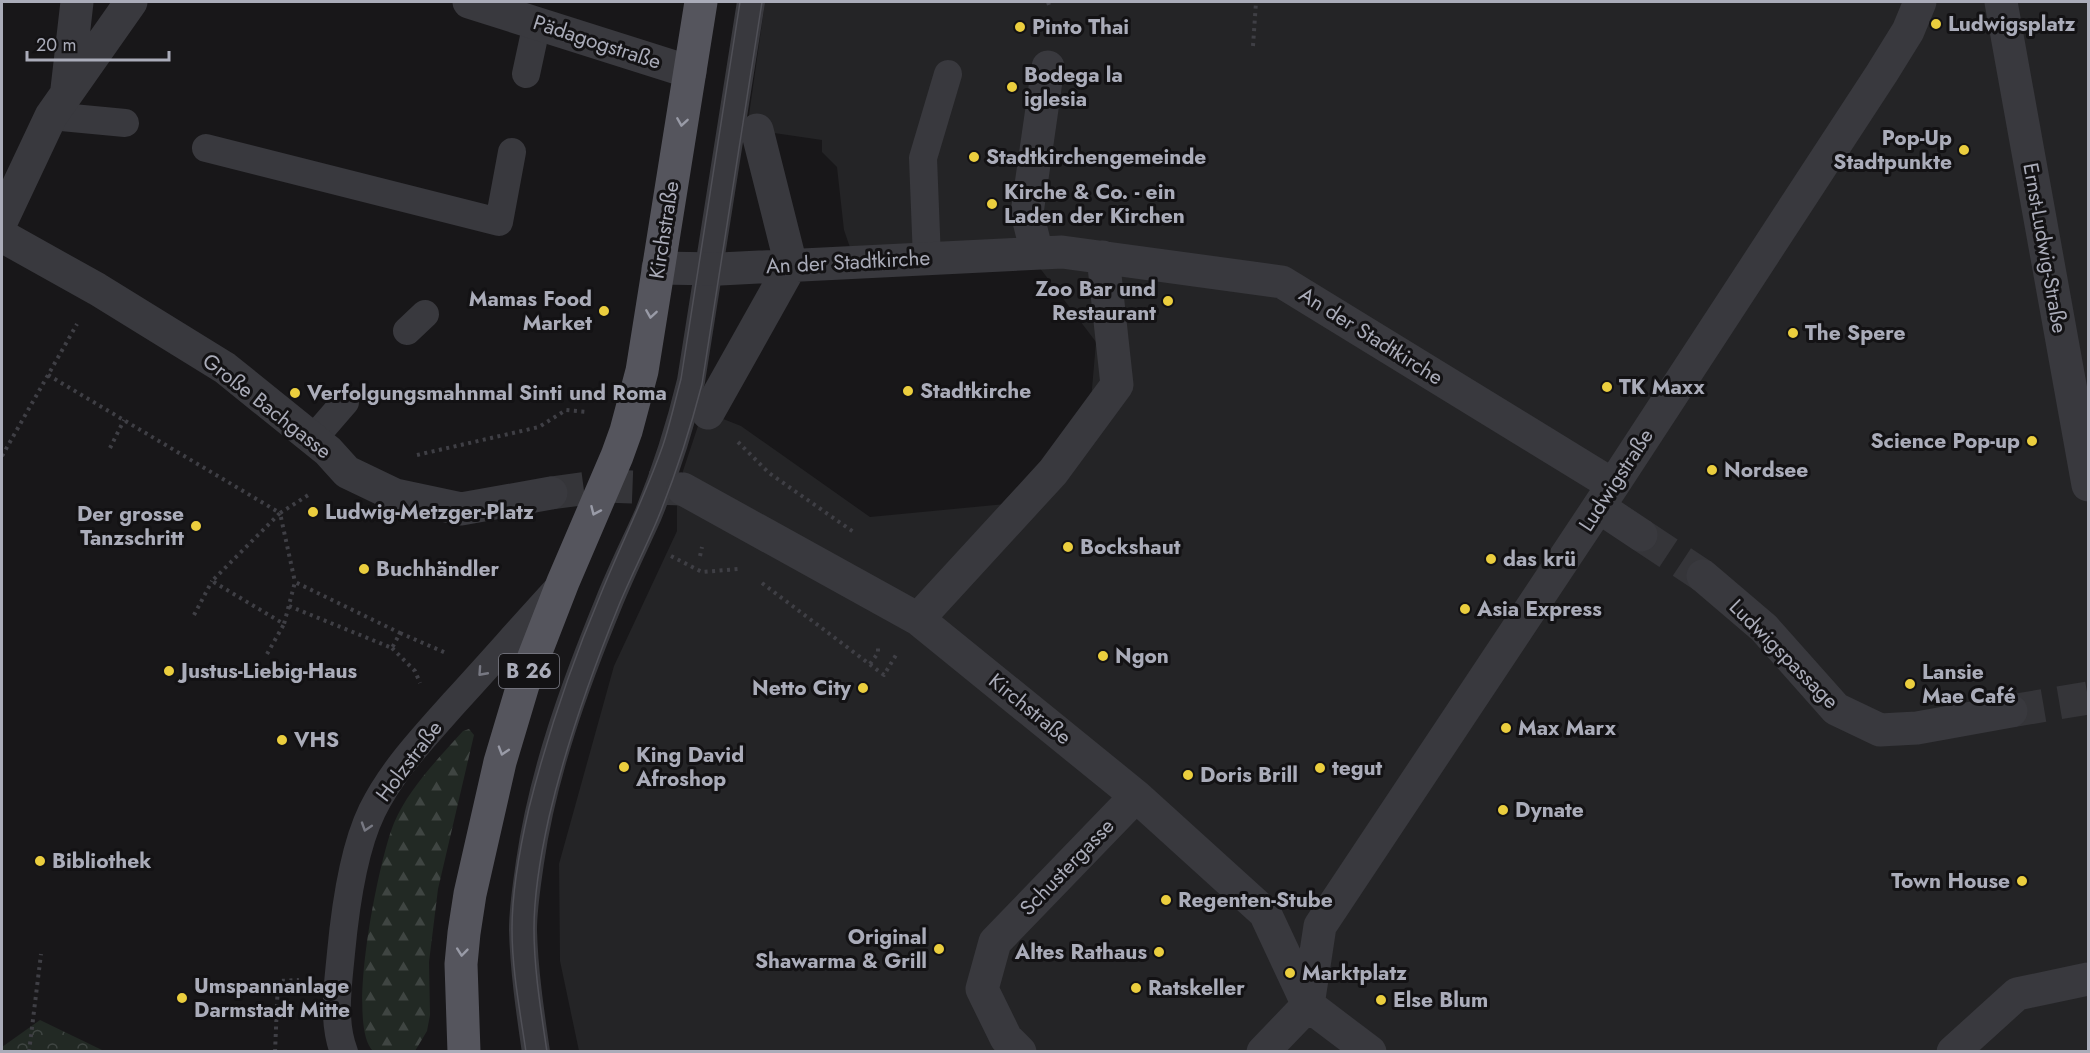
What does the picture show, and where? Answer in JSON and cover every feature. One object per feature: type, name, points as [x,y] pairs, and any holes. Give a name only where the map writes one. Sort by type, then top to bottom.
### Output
[{"type":"main road","name":"Kirchstraße","points":[[617,456],[642,371],[700,2]]},
{"type":"main road","name":"Holzstraße","points":[[464,1052],[461,964],[470,894],[500,762],[523,686],[563,582],[617,456]]},
{"type":"street","points":[[59,105],[77,2]]},
{"type":"street","points":[[2,220],[59,105],[131,2]]},
{"type":"street","name":"Pädagogstraße","points":[[469,2],[690,72]]},
{"type":"street","name":"Ludwigstraße","points":[[1308,1005],[1320,926],[1606,496],[1908,31],[1920,2]]},
{"type":"street","name":"Ernst-Ludwig-Straße","points":[[2002,6],[2088,485]]},
{"type":"street","points":[[1037,253],[1027,213],[1048,67]]},
{"type":"street","points":[[708,413],[791,265],[757,130]]},
{"type":"street","name":"Große Bachgasse","points":[[2,236],[97,289],[225,368],[328,451],[347,472],[395,495],[461,509],[551,493]]},
{"type":"street","name":"An der Stadtkirche","points":[[658,268],[719,269],[1062,252],[1282,282],[1606,496]]},
{"type":"street","points":[[918,619],[1053,472],[1117,385],[1103,257]]},
{"type":"street","name":"Kirchstraße","points":[[683,489],[918,619],[1137,796],[1264,913],[1308,1005]]},
{"type":"street","points":[[1606,496],[1641,535]]},
{"type":"street","name":"Ludwigspassage","points":[[1703,576],[1764,628],[1836,709],[1880,730],[1917,728],[2011,711]]},
{"type":"street","name":"Schustergasse","points":[[1009,1047],[982,989],[995,942],[1137,796]]},
{"type":"street","points":[[1953,1052],[2017,994],[2088,979]]},
{"type":"street","points":[[1263,1052],[1308,1005],[1370,1052]]},
{"type":"lane","points":[[536,1052],[527,984],[523,929],[525,893],[533,838],[548,775],[571,702],[609,601],[648,514],[674,446],[691,381],[719,269],[751,2]]},
{"type":"lane","points":[[526,74],[537,23]]},
{"type":"lane","points":[[927,259],[923,158],[948,74]]},
{"type":"lane","points":[[59,105],[124,123]]},
{"type":"lane","points":[[206,148],[499,222],[512,152]]},
{"type":"lane","points":[[314,440],[345,402]]},
{"type":"lane","name":"Holzstraße","points":[[344,1052],[339,1038],[338,1019],[343,934],[360,845],[371,812],[391,778],[418,743],[563,582]]},
{"type":"path","points":[[1253,46],[1256,2]]},
{"type":"path","points":[[2,456],[97,289]]},
{"type":"path","points":[[48,375],[279,513],[295,582],[284,624],[267,654]]},
{"type":"path","points":[[415,456],[539,427],[566,410]]},
{"type":"path","points":[[708,413],[769,473],[855,533]]},
{"type":"path","points":[[110,448],[124,420]]},
{"type":"path","points":[[194,615],[212,581],[279,513],[347,472]]},
{"type":"path","points":[[668,554],[702,572],[742,569]]},
{"type":"path","points":[[212,581],[284,624]]},
{"type":"path","points":[[295,582],[450,655]]},
{"type":"path","points":[[760,583],[884,675],[918,619]]},
{"type":"path","points":[[289,606],[392,648],[415,670],[422,689]]},
{"type":"path","points":[[392,648],[400,633]]},
{"type":"path","points":[[870,664],[878,653]]},
{"type":"path","points":[[28,1052],[41,954]]},
{"type":"path","points":[[276,1052],[278,981]]},
{"type":"shaded area","points":[[765,2],[2088,2],[2088,1051],[579,1051],[560,961],[559,864],[614,666],[677,531],[677,489],[703,411],[741,426],[870,517],[1016,503],[1090,412],[1096,342],[1036,263],[855,262],[844,230],[837,167],[822,152],[822,140],[747,129]]},
{"type":"green space","points":[[469,729],[474,735],[438,889],[429,962],[430,1015],[427,1031],[415,1051],[373,1051],[365,1035],[362,1009],[363,976],[373,904],[388,842],[400,810],[416,786],[463,731]]},
{"type":"green space","points":[[40,1020],[104,1051],[2,1051],[2,1047]]},
{"type":"tunnel","points":[[551,493],[604,486],[683,489]]},
{"type":"tunnel","points":[[1641,535],[1703,576]]},
{"type":"tunnel","points":[[2011,711],[2088,698]]},
{"type":"tram line","points":[[526,1052],[515,975],[512,914],[515,883],[529,808],[552,727],[579,648],[666,437],[681,379],[740,2]]},
{"type":"tram line","points":[[547,1052],[534,944],[534,915],[546,831],[563,763],[589,683],[619,605],[665,501],[702,384],[762,2]]},
{"type":"place","name":"Ludwigsplatz","points":[[1936,24]]},
{"type":"place","name":"Pinto Thai","points":[[1020,27]]},
{"type":"place","name":"Bodega la iglesia","points":[[1012,87]]},
{"type":"place","name":"Pop-Up Stadtpunkte","points":[[1964,150]]},
{"type":"place","name":"Stadtkirchengemeinde","points":[[974,157]]},
{"type":"place","name":"Kirche & Co. - ein Laden der Kirchen","points":[[992,204]]},
{"type":"place","name":"Zoo Bar und Restaurant","points":[[1168,301]]},
{"type":"place","name":"Mamas Food Market","points":[[604,311]]},
{"type":"place","name":"The Spere","points":[[1793,333]]},
{"type":"place","name":"TK Maxx","points":[[1607,387]]},
{"type":"place","name":"Stadtkirche","points":[[908,391]]},
{"type":"place","name":"Verfolgungsmahnmal Sinti und Roma","points":[[295,393]]},
{"type":"place","name":"Science Pop-up","points":[[2032,441]]},
{"type":"place","name":"Nordsee","points":[[1712,470]]},
{"type":"place","name":"Ludwig-Metzger-Platz","points":[[313,512]]},
{"type":"place","name":"Der grosse Tanzschritt","points":[[196,526]]},
{"type":"place","name":"Bockshaut","points":[[1068,547]]},
{"type":"place","name":"das krü","points":[[1491,559]]},
{"type":"place","name":"Buchhändler","points":[[364,569]]},
{"type":"place","name":"Asia Express","points":[[1465,609]]},
{"type":"place","name":"Ngon","points":[[1103,656]]},
{"type":"place","name":"Justus-Liebig-Haus","points":[[169,671]]},
{"type":"place","name":"Lansie Mae Café","points":[[1910,684]]},
{"type":"place","name":"Netto City","points":[[863,688]]},
{"type":"place","name":"Max Marx","points":[[1506,728]]},
{"type":"place","name":"VHS","points":[[282,740]]},
{"type":"place","name":"King David Afroshop","points":[[624,767]]},
{"type":"place","name":"tegut","points":[[1320,768]]},
{"type":"place","name":"Doris Brill","points":[[1188,775]]},
{"type":"place","name":"Dynate","points":[[1503,810]]},
{"type":"place","name":"Bibliothek","points":[[40,861]]},
{"type":"place","name":"Town House","points":[[2022,881]]},
{"type":"place","name":"Regenten-Stube","points":[[1166,900]]},
{"type":"place","name":"Original Shawarma & Grill","points":[[939,949]]},
{"type":"place","name":"Altes Rathaus","points":[[1159,952]]},
{"type":"place","name":"Marktplatz","points":[[1290,973]]},
{"type":"place","name":"Ratskeller","points":[[1136,988]]},
{"type":"place","name":"Umspannanlage Darmstadt Mitte","points":[[182,998]]},
{"type":"place","name":"Else Blum","points":[[1381,1000]]}]
